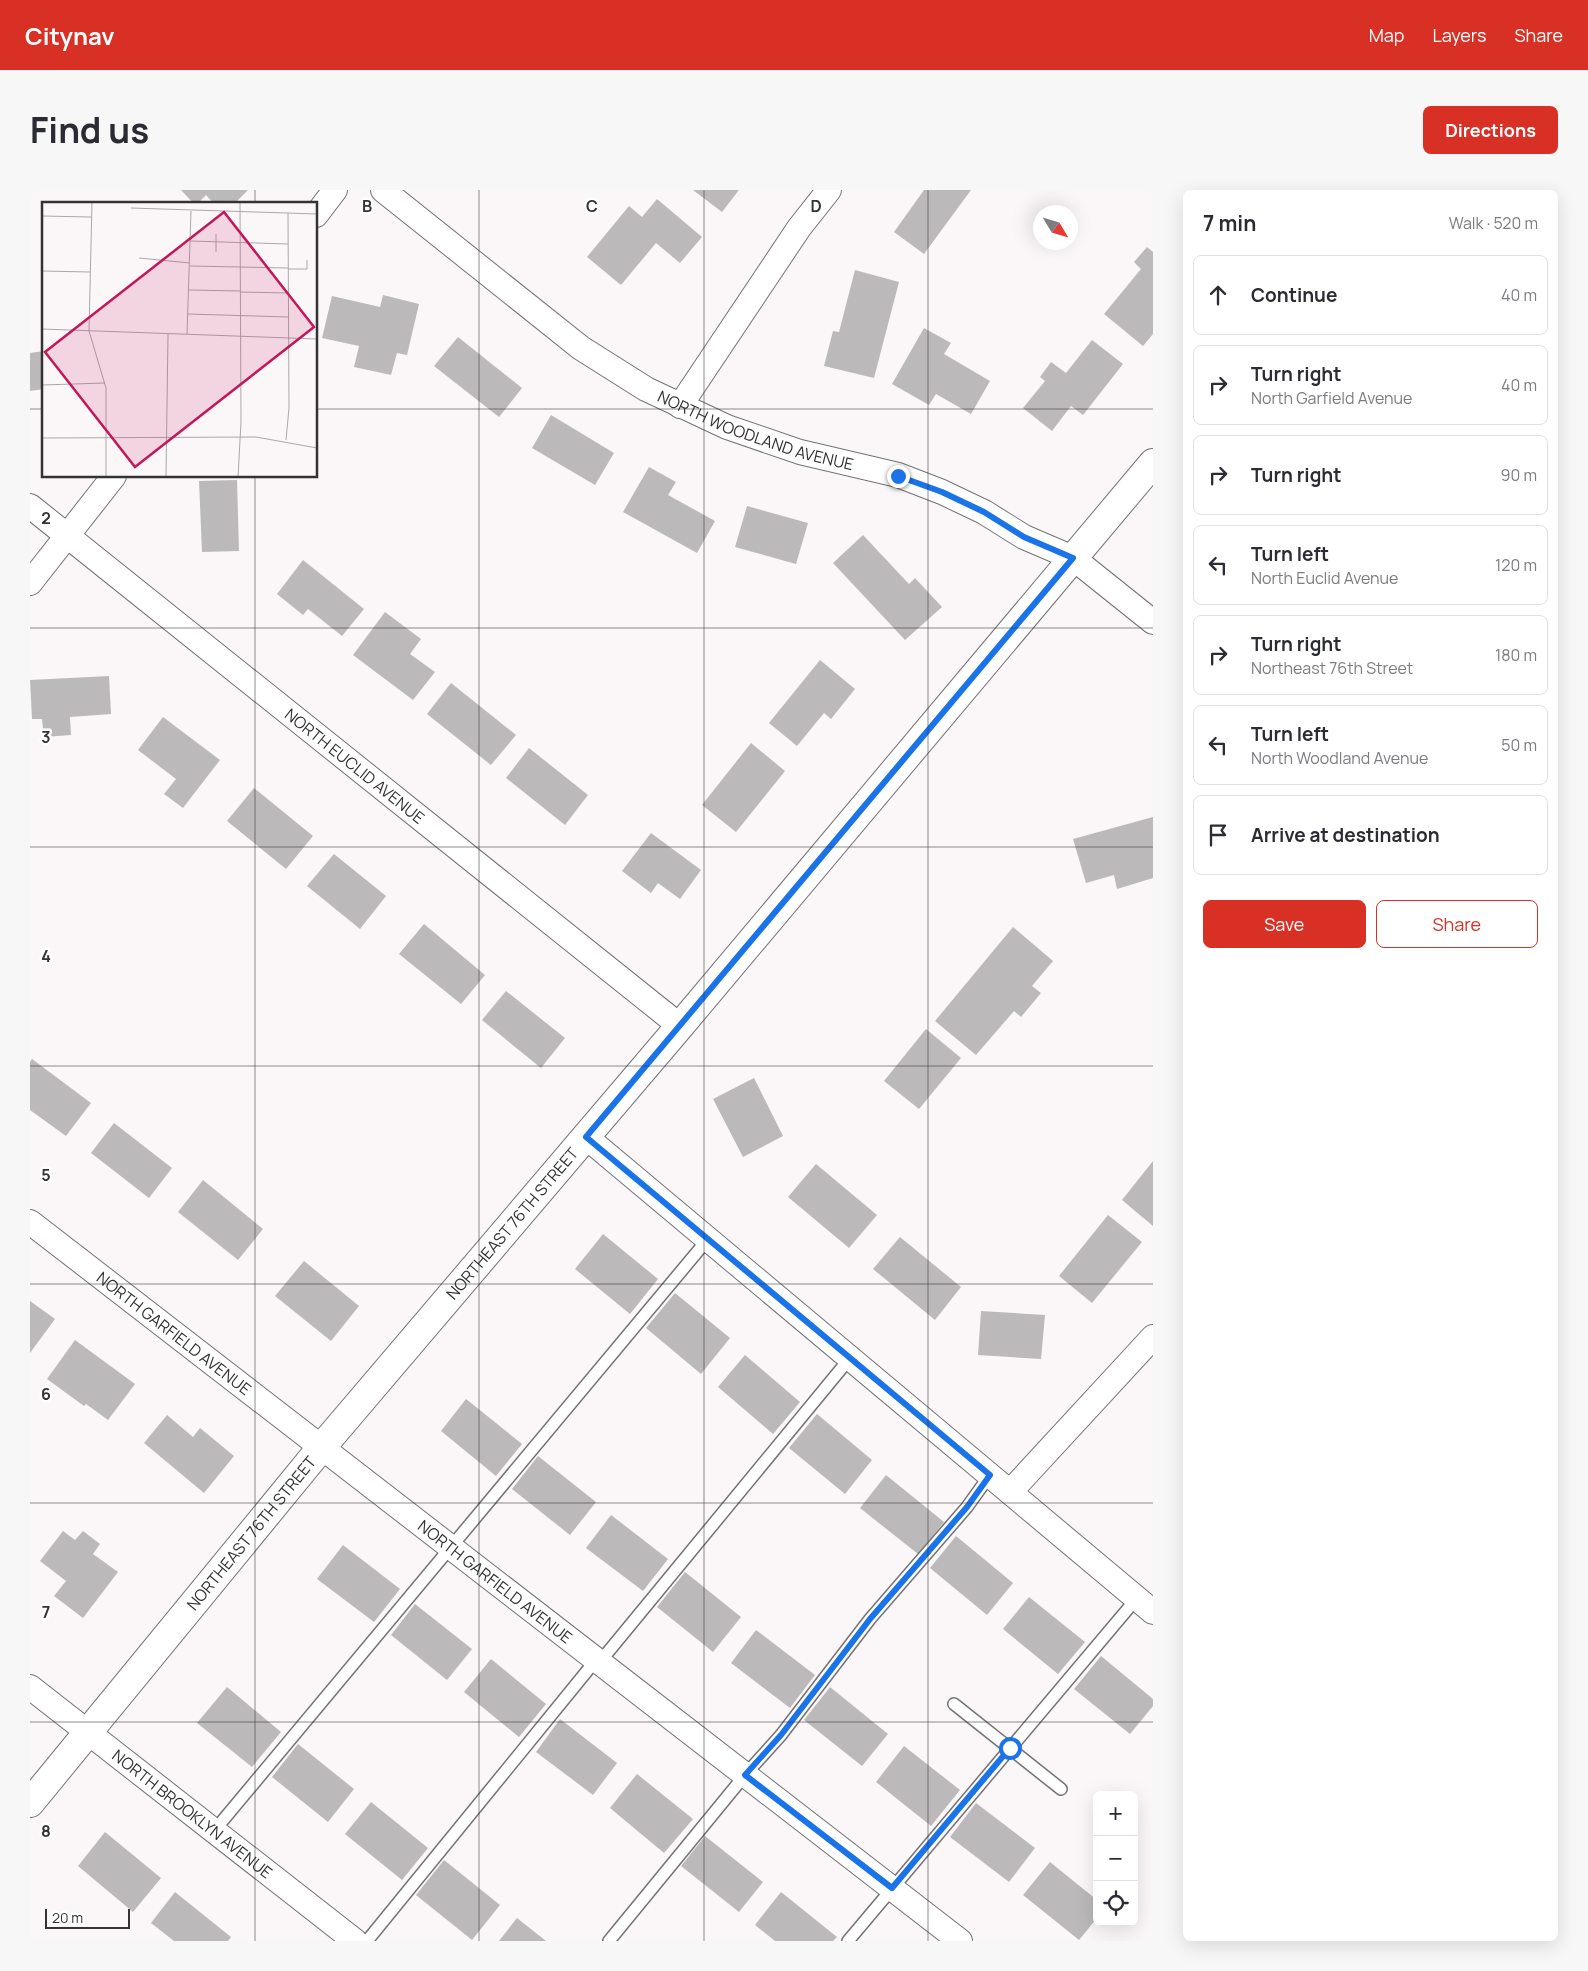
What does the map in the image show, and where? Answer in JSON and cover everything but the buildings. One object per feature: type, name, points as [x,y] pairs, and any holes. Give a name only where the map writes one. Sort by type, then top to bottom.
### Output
[{"type":"street","points":[[318,212],[335,190]]},
{"type":"street","name":"NORTH WOODLAND AVENUE","points":[[383,190],[581,348],[646,389],[727,427],[800,452],[898,476],[942,492],[984,512],[1024,537],[1073,558],[1153,622]]},
{"type":"street","points":[[680,406],[799,228],[829,190]]},
{"type":"street","name":"NORTHEAST 76TH STREET","points":[[30,1803],[321,1448],[680,1026],[1153,463]]},
{"type":"street","points":[[30,583],[112,478]]},
{"type":"street","name":"NORTH EUCLID AVENUE","points":[[30,506],[680,1026]]},
{"type":"street","points":[[586,1137],[1145,1605]]},
{"type":"street","name":"NORTH GARFIELD AVENUE","points":[[30,1222],[960,1941]]},
{"type":"street","points":[[1010,1492],[1153,1337]]},
{"type":"street","name":"NORTH BROOKLYN AVENUE","points":[[30,1687],[355,1941]]},
{"type":"lane","points":[[214,1831],[708,1239]]},
{"type":"lane","points":[[367,1941],[850,1358]]},
{"type":"lane","points":[[609,1941],[745,1775],[781,1735],[870,1619],[967,1507],[990,1475]]},
{"type":"lane","points":[[848,1941],[1010,1748],[1145,1605]]},
{"type":"lane","points":[[954,1704],[1061,1789]]},
{"type":"route","points":[[898,476],[942,492],[984,512],[1024,537],[1073,558],[586,1137],[990,1475],[967,1507],[870,1619],[781,1735],[745,1775],[892,1888],[1010,1748]]}]
